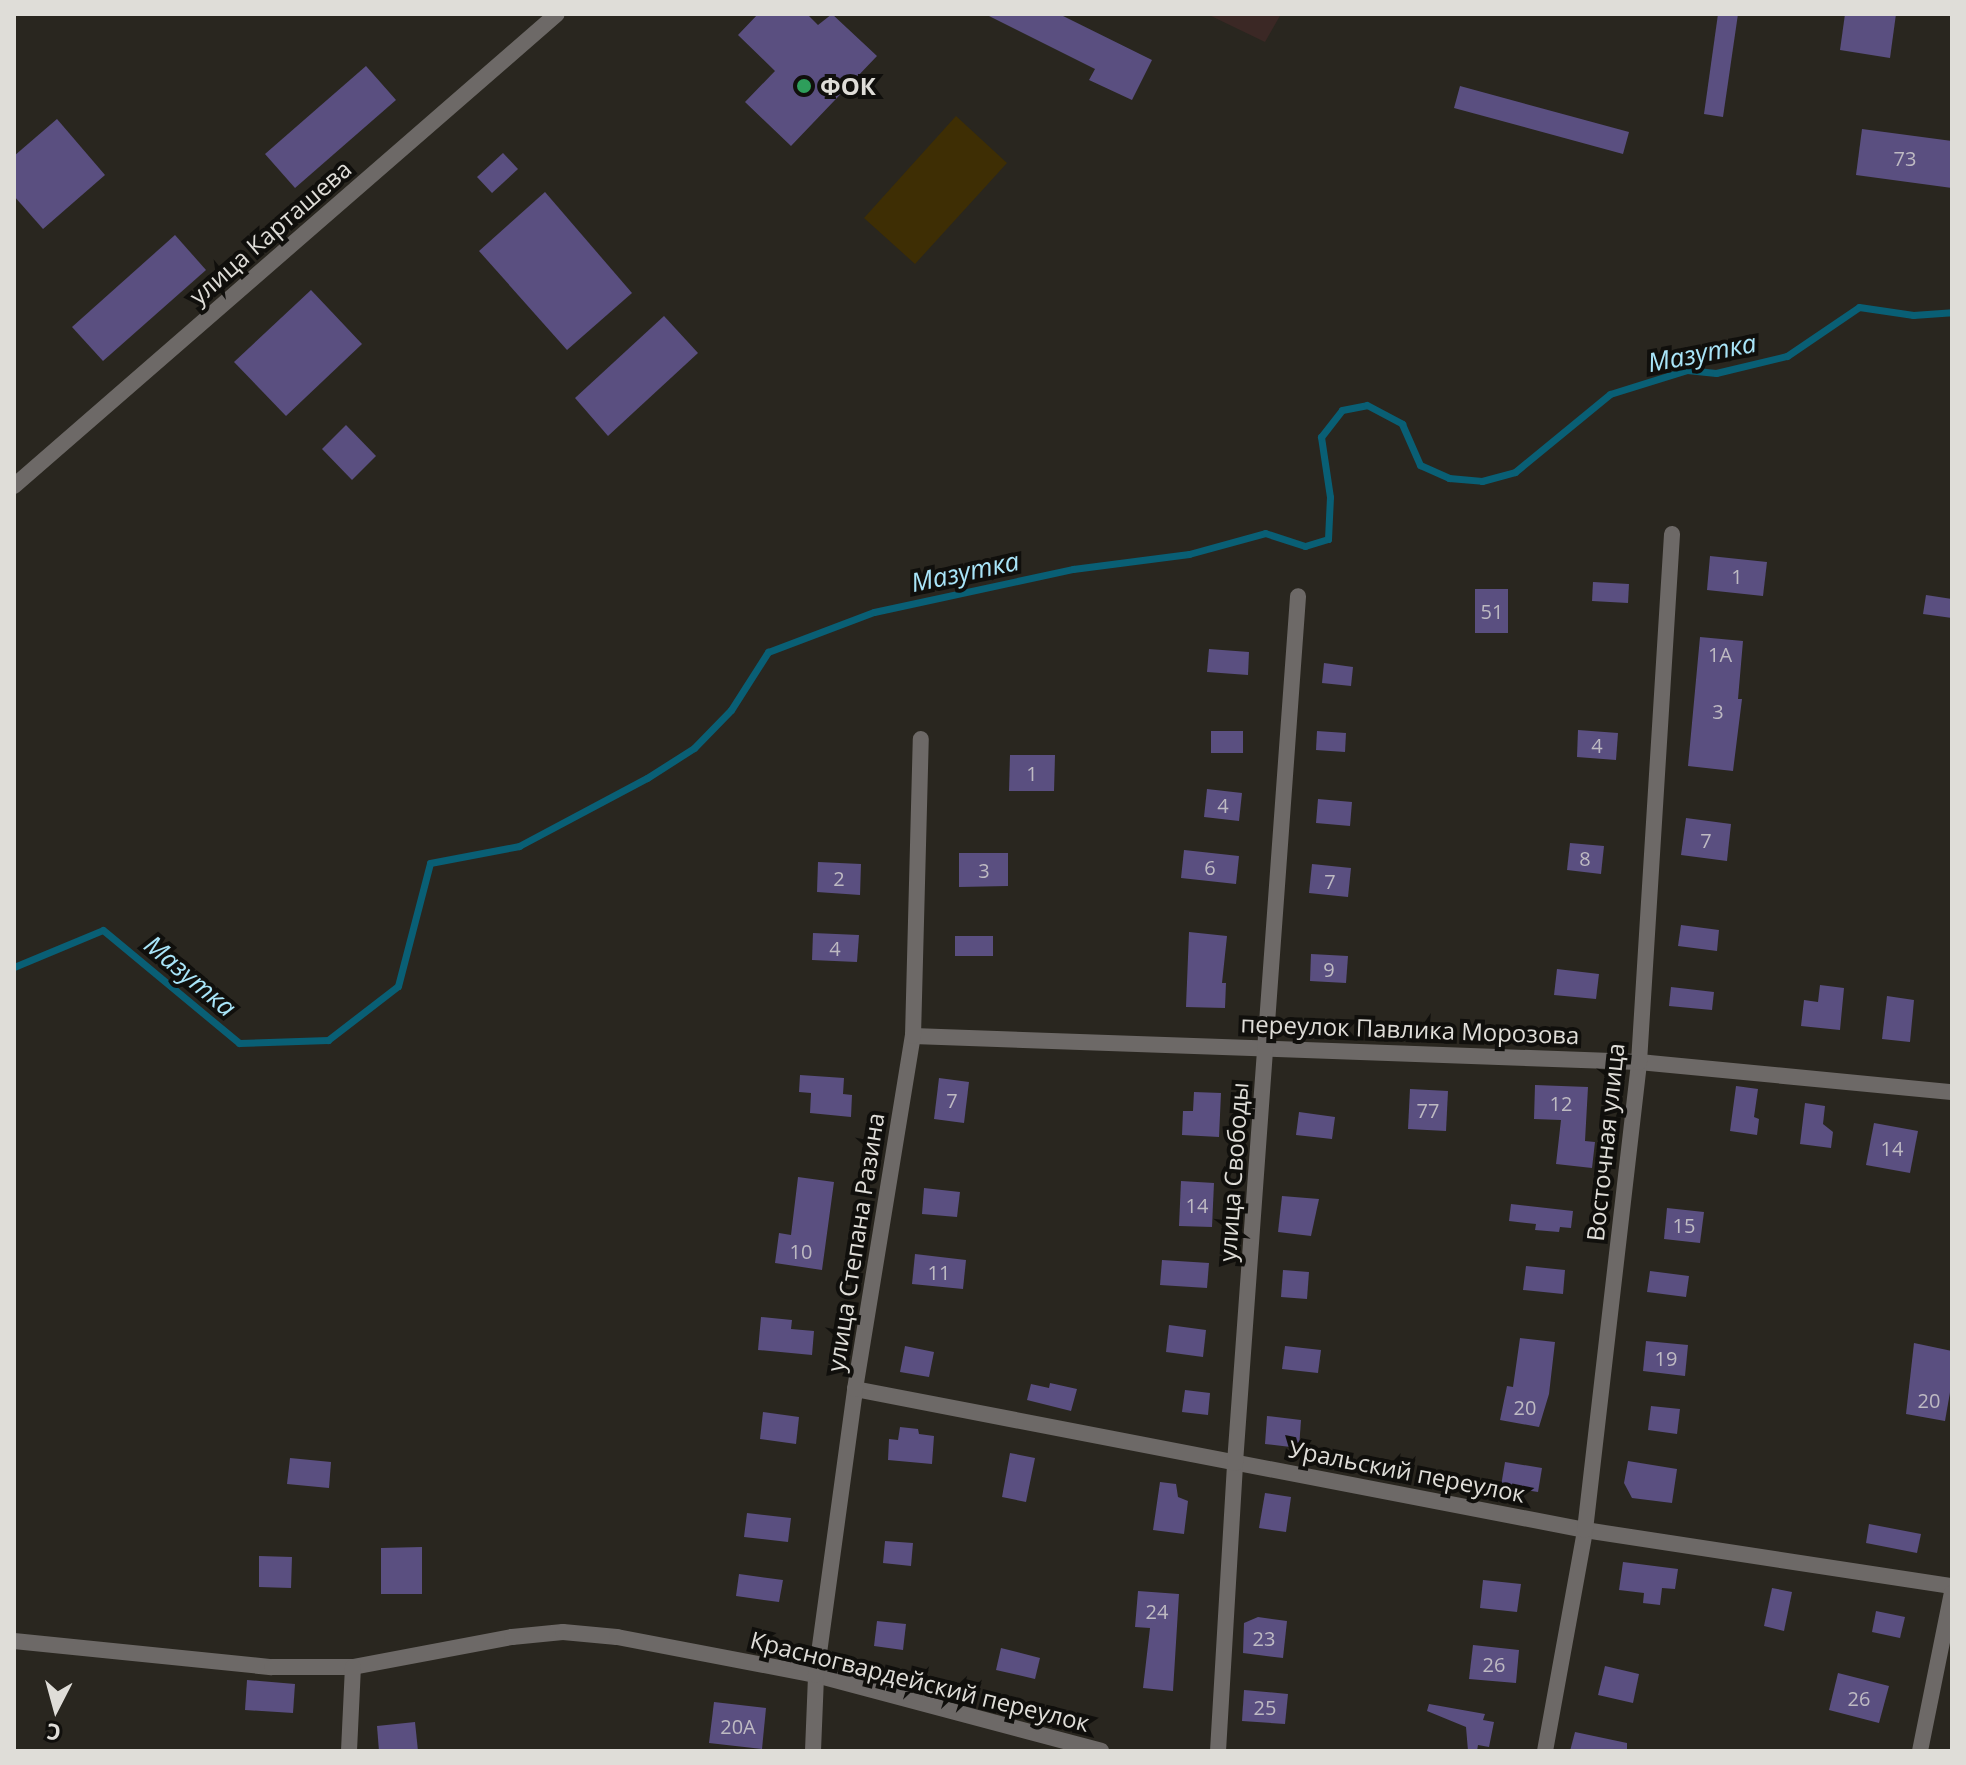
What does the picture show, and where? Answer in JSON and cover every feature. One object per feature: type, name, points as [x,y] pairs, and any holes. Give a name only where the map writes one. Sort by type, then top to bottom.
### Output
[{"type":"street","name":"улица Карташева","points":[[14,486],[557,14]]},
{"type":"street","name":"Восточная улица","points":[[1545,1751],[1585,1530],[1639,1062],[1672,534]]},
{"type":"street","name":"улица Свободы","points":[[1218,1751],[1235,1463],[1298,596]]},
{"type":"street","name":"улица Степана Разина","points":[[813,1751],[816,1675],[855,1389],[913,1036],[921,739]]},
{"type":"street","name":"переулок Павлика Морозова","points":[[913,1036],[1266,1046],[1639,1062],[1952,1092]]},
{"type":"street","name":"Уральский переулок","points":[[855,1389],[1585,1530],[1952,1586]]},
{"type":"street","points":[[1920,1751],[1952,1593]]},
{"type":"street","name":"Красногвардейский переулок","points":[[14,1641],[272,1667],[353,1667],[512,1637],[563,1632],[617,1637],[816,1675],[1101,1751]]},
{"type":"street","points":[[349,1751],[353,1667]]},
{"type":"shaded area","points":[[1207,14],[1281,14],[1265,42]]},
{"type":"shaded area","points":[[956,116],[1007,163],[915,264],[864,218]]},
{"type":"building","name":"ФОК","points":[[758,14],[807,14],[818,25],[832,14],[877,56],[791,146],[745,102],[775,71],[738,35]]},
{"type":"building","points":[[985,14],[1059,14],[1152,60],[1132,100],[1089,80],[1095,69]]},
{"type":"building","points":[[1718,14],[1738,14],[1723,117],[1704,114]]},
{"type":"building","points":[[1845,14],[1896,14],[1890,58],[1840,50]]},
{"type":"building","points":[[366,66],[396,100],[295,188],[265,154]]},
{"type":"building","points":[[1460,86],[1629,132],[1623,154],[1454,108]]},
{"type":"building","points":[[57,119],[105,175],[43,229],[14,196],[14,156]]},
{"type":"building","points":[[1862,129],[1952,141],[1952,188],[1856,175]]},
{"type":"building","points":[[503,153],[518,169],[492,193],[477,177]]},
{"type":"building","points":[[545,192],[632,293],[567,350],[479,251]]},
{"type":"building","points":[[175,235],[206,270],[103,361],[72,327]]},
{"type":"building","points":[[311,290],[362,344],[286,416],[234,362]]},
{"type":"building","points":[[664,316],[698,353],[608,436],[575,398]]},
{"type":"building","points":[[346,425],[376,456],[352,480],[322,449]]},
{"type":"building","points":[[1710,556],[1767,562],[1763,596],[1707,590]]},
{"type":"building","points":[[1593,582],[1629,584],[1628,603],[1592,601]]},
{"type":"building","points":[[1475,589],[1508,589],[1508,633],[1475,633]]},
{"type":"building","points":[[1926,595],[1952,599],[1952,618],[1923,614]]},
{"type":"building","points":[[1700,637],[1743,641],[1738,699],[1742,699],[1733,771],[1688,766]]},
{"type":"building","points":[[1209,649],[1249,652],[1248,675],[1207,672]]},
{"type":"building","points":[[1324,663],[1353,667],[1351,686],[1322,683]]},
{"type":"building","points":[[1578,730],[1618,733],[1616,760],[1577,757]]},
{"type":"building","points":[[1211,731],[1243,731],[1243,753],[1211,753]]},
{"type":"building","points":[[1317,731],[1346,733],[1345,752],[1316,750]]},
{"type":"building","points":[[1010,755],[1055,755],[1054,791],[1009,791]]},
{"type":"building","points":[[1207,789],[1242,793],[1239,821],[1204,817]]},
{"type":"building","points":[[1318,799],[1352,802],[1350,826],[1316,823]]},
{"type":"building","points":[[1686,818],[1731,824],[1727,861],[1681,855]]},
{"type":"building","points":[[1570,843],[1604,846],[1601,874],[1567,870]]},
{"type":"building","points":[[1184,850],[1239,856],[1236,884],[1181,878]]},
{"type":"building","points":[[959,853],[1008,853],[1008,886],[959,887]]},
{"type":"building","points":[[818,862],[861,864],[860,895],[817,892]]},
{"type":"building","points":[[1312,864],[1351,868],[1348,897],[1309,893]]},
{"type":"building","points":[[1681,925],[1719,930],[1717,951],[1678,946]]},
{"type":"building","points":[[1189,932],[1227,936],[1222,983],[1226,983],[1225,1008],[1186,1007]]},
{"type":"building","points":[[813,933],[859,935],[857,962],[812,960]]},
{"type":"building","points":[[955,936],[993,936],[993,956],[955,956]]},
{"type":"building","points":[[1311,954],[1348,956],[1346,983],[1310,981]]},
{"type":"building","points":[[1557,969],[1599,974],[1596,999],[1554,995]]},
{"type":"building","points":[[1820,985],[1844,988],[1840,1030],[1801,1026],[1804,1000],[1818,1002]]},
{"type":"building","points":[[1671,987],[1714,992],[1712,1010],[1669,1006]]},
{"type":"building","points":[[1887,996],[1914,1000],[1910,1042],[1882,1039]]},
{"type":"building","points":[[800,1075],[844,1078],[843,1094],[852,1095],[851,1117],[810,1113],[811,1093],[799,1092]]},
{"type":"building","points":[[939,1078],[969,1082],[964,1123],[934,1119]]},
{"type":"building","points":[[1535,1085],[1588,1087],[1585,1141],[1595,1142],[1592,1168],[1556,1164],[1561,1120],[1534,1119]]},
{"type":"building","points":[[1736,1086],[1758,1089],[1754,1117],[1759,1119],[1757,1135],[1730,1131]]},
{"type":"building","points":[[1410,1089],[1448,1091],[1446,1131],[1408,1129]]},
{"type":"building","points":[[1194,1092],[1221,1093],[1219,1137],[1182,1135],[1183,1111],[1193,1111]]},
{"type":"building","points":[[1805,1103],[1825,1106],[1823,1124],[1833,1132],[1831,1148],[1800,1144]]},
{"type":"building","points":[[1299,1112],[1335,1117],[1332,1139],[1296,1135]]},
{"type":"building","points":[[1874,1123],[1918,1131],[1910,1173],[1866,1165]]},
{"type":"building","points":[[798,1177],[834,1182],[822,1270],[775,1263],[779,1233],[791,1235]]},
{"type":"building","points":[[1181,1181],[1214,1183],[1212,1227],[1179,1226]]},
{"type":"building","points":[[924,1188],[960,1192],[957,1217],[922,1214]]},
{"type":"building","points":[[1282,1196],[1319,1199],[1311,1236],[1278,1232]]},
{"type":"building","points":[[1511,1204],[1573,1211],[1571,1228],[1560,1227],[1559,1232],[1535,1230],[1536,1224],[1509,1221]]},
{"type":"building","points":[[1667,1208],[1704,1212],[1700,1243],[1664,1239]]},
{"type":"building","points":[[915,1254],[966,1260],[963,1289],[912,1284]]},
{"type":"building","points":[[1162,1260],[1209,1263],[1207,1288],[1160,1285]]},
{"type":"building","points":[[1526,1266],[1565,1270],[1563,1294],[1523,1290]]},
{"type":"building","points":[[1283,1270],[1309,1272],[1307,1299],[1281,1297]]},
{"type":"building","points":[[1650,1271],[1689,1276],[1686,1297],[1647,1292]]},
{"type":"building","points":[[761,1317],[792,1320],[791,1329],[814,1331],[812,1355],[758,1350]]},
{"type":"building","points":[[1169,1325],[1206,1330],[1203,1357],[1166,1352]]},
{"type":"building","points":[[1520,1338],[1555,1342],[1549,1394],[1539,1427],[1500,1420],[1507,1386],[1513,1387]]},
{"type":"building","points":[[1646,1341],[1688,1345],[1685,1376],[1643,1371]]},
{"type":"building","points":[[1914,1343],[1952,1351],[1952,1381],[1945,1421],[1906,1414]]},
{"type":"building","points":[[905,1346],[934,1352],[929,1377],[900,1372]]},
{"type":"building","points":[[1285,1346],[1321,1350],[1318,1373],[1282,1369]]},
{"type":"building","points":[[1050,1383],[1077,1389],[1071,1411],[1027,1400],[1031,1384],[1049,1388]]},
{"type":"building","points":[[1185,1390],[1210,1393],[1208,1415],[1182,1412]]},
{"type":"building","points":[[1651,1406],[1680,1409],[1677,1434],[1648,1430]]},
{"type":"building","points":[[763,1412],[799,1417],[796,1444],[760,1439]]},
{"type":"building","points":[[1267,1416],[1301,1420],[1299,1448],[1265,1444]]},
{"type":"building","points":[[900,1427],[918,1429],[919,1434],[934,1436],[932,1464],[888,1460],[889,1439],[898,1440]]},
{"type":"building","points":[[1010,1453],[1035,1458],[1026,1502],[1002,1497]]},
{"type":"building","points":[[290,1458],[331,1462],[329,1488],[287,1484]]},
{"type":"building","points":[[1628,1461],[1677,1469],[1672,1503],[1632,1498],[1624,1483]]},
{"type":"building","points":[[1505,1462],[1542,1468],[1538,1492],[1501,1486]]},
{"type":"building","points":[[1160,1482],[1176,1484],[1178,1497],[1188,1501],[1184,1534],[1153,1530]]},
{"type":"building","points":[[1265,1493],[1291,1497],[1286,1532],[1259,1528]]},
{"type":"building","points":[[747,1513],[791,1518],[788,1542],[744,1537]]},
{"type":"building","points":[[1869,1524],[1921,1534],[1917,1553],[1866,1543]]},
{"type":"building","points":[[885,1541],[913,1543],[911,1566],[883,1563]]},
{"type":"building","points":[[422,1547],[422,1594],[381,1594],[381,1548]]},
{"type":"building","points":[[259,1556],[292,1557],[291,1588],[259,1587]]},
{"type":"building","points":[[1623,1562],[1678,1569],[1675,1589],[1662,1588],[1660,1605],[1643,1603],[1644,1593],[1619,1590]]},
{"type":"building","points":[[739,1574],[783,1580],[779,1602],[736,1596]]},
{"type":"building","points":[[1483,1580],[1521,1584],[1517,1612],[1480,1608]]},
{"type":"building","points":[[1772,1588],[1792,1592],[1784,1631],[1764,1626]]},
{"type":"building","points":[[1138,1591],[1179,1594],[1173,1691],[1143,1688],[1150,1628],[1135,1627]]},
{"type":"building","points":[[1876,1611],[1905,1617],[1900,1638],[1872,1632]]},
{"type":"building","points":[[1258,1617],[1287,1621],[1283,1658],[1243,1653],[1244,1623]]},
{"type":"building","points":[[877,1621],[906,1624],[903,1650],[874,1646]]},
{"type":"building","points":[[1473,1645],[1519,1650],[1516,1683],[1469,1679]]},
{"type":"building","points":[[1001,1648],[1040,1658],[1035,1679],[996,1670]]},
{"type":"building","points":[[1605,1666],[1639,1674],[1633,1703],[1598,1695]]},
{"type":"building","points":[[1838,1673],[1889,1686],[1879,1723],[1829,1710]]},
{"type":"building","points":[[247,1680],[295,1684],[293,1713],[245,1710]]},
{"type":"building","points":[[1244,1690],[1288,1694],[1285,1724],[1242,1721]]},
{"type":"building","points":[[714,1702],[766,1708],[762,1749],[709,1743]]},
{"type":"building","points":[[1429,1704],[1485,1714],[1483,1720],[1494,1722],[1489,1747],[1478,1745],[1477,1751],[1468,1751],[1466,1727],[1427,1711]]},
{"type":"building","points":[[415,1722],[418,1751],[379,1751],[377,1726]]},
{"type":"building","points":[[1575,1732],[1627,1743],[1627,1751],[1570,1751]]},
{"type":"waterway","name":"Мазутка","points":[[14,967],[103,930],[239,1043],[328,1040],[398,986],[430,863],[519,846],[647,778],[694,748],[731,710],[768,652],[874,612],[1073,569],[1189,554],[1265,533],[1305,546],[1328,539],[1330,497],[1321,437],[1342,410],[1367,405],[1402,424],[1420,465],[1449,478],[1482,481],[1515,472],[1610,394],[1687,370],[1716,373],[1787,356],[1859,307],[1913,315],[1952,312]]},
{"type":"place","name":"ФОК","points":[[804,86]]}]
